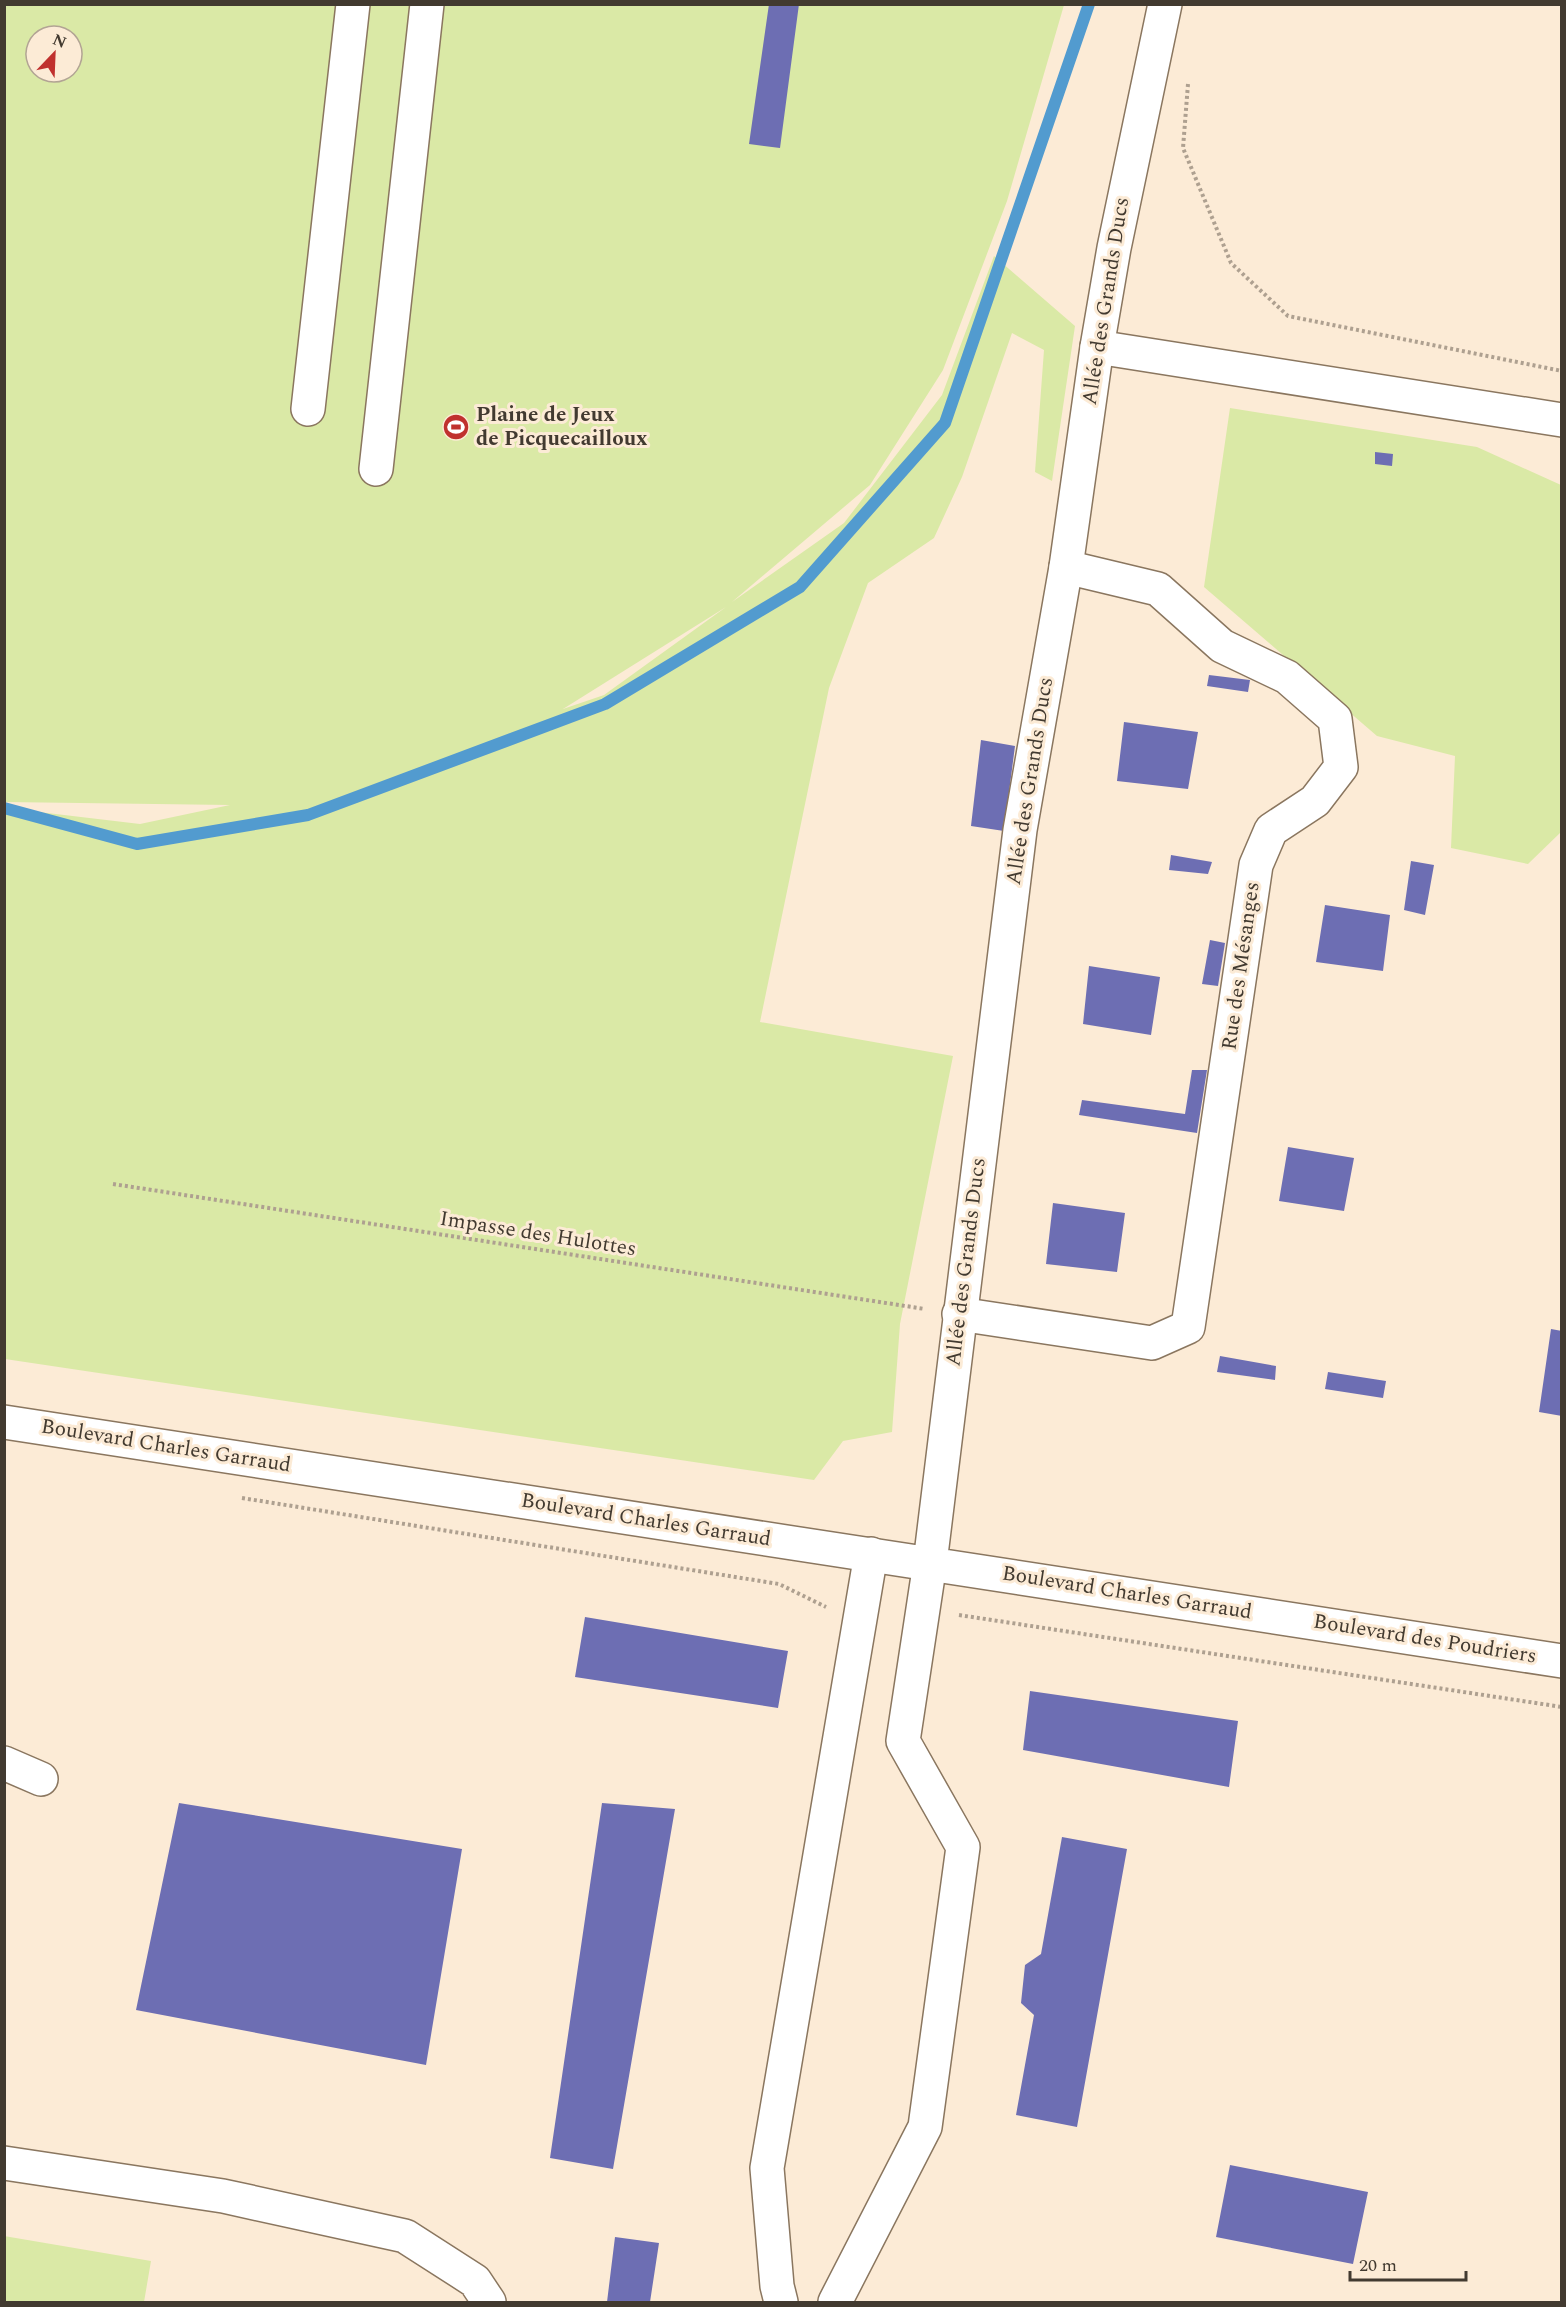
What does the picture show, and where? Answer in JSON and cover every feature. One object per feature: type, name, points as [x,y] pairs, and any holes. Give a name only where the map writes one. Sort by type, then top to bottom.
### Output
[{"type":"main road","points":[[308,409],[353,4]]},
{"type":"main road","points":[[376,469],[427,4]]},
{"type":"main road","name":"Allée des Grands Ducs","points":[[835,2302],[925,2127],[963,1847],[903,1741],[930,1563],[1020,830],[1066,567],[1097,347],[1125,187],[1165,4]]},
{"type":"main road","points":[[1097,347],[1562,420]]},
{"type":"main road","name":"Rue des Mésanges","points":[[959,1314],[1152,1343],[1188,1327],[1256,865],[1270,830],[1315,801],[1341,767],[1335,720],[1287,677],[1222,646],[1158,589],[1066,567]]},
{"type":"main road","name":"Boulevard Charles Garraud","points":[[4,1422],[1288,1618]]},
{"type":"main road","points":[[781,2302],[777,2286],[767,2168],[871,1554]]},
{"type":"main road","name":"Boulevard des Poudriers","points":[[1288,1618],[1562,1661]]},
{"type":"main road","points":[[4,1763],[41,1779]]},
{"type":"main road","points":[[4,2163],[224,2196],[405,2236],[475,2281],[489,2302]]},
{"type":"path","points":[[1189,76],[1183,148],[1231,263],[1288,316],[1562,371]]},
{"type":"path","name":"Impasse des Hulottes","points":[[112,1184],[959,1314]]},
{"type":"path","points":[[239,1498],[779,1584],[827,1608],[861,1615]]},
{"type":"path","points":[[921,1623],[954,1614],[1562,1707]]},
{"type":"green space","points":[[5,5],[1064,5],[1007,201],[943,370],[870,485],[732,602],[844,523],[942,395],[994,256],[1075,326],[1052,481],[1035,472],[1044,350],[1012,333],[962,477],[934,538],[868,583],[829,688],[760,1022],[953,1056],[900,1324],[892,1432],[843,1441],[814,1480],[5,1359],[5,808],[140,824],[230,805],[5,802]],"holes":[[[726,607],[604,695],[563,709]]]},
{"type":"green space","points":[[1230,408],[1477,447],[1561,485],[1561,832],[1528,864],[1451,848],[1455,756],[1377,736],[1204,587]]},
{"type":"green space","points":[[4,2236],[151,2261],[144,2302],[5,2302]]},
{"type":"building","points":[[769,4],[799,4],[780,148],[749,144]]},
{"type":"building","points":[[1375,452],[1393,454],[1392,466],[1375,464]]},
{"type":"building","points":[[1209,675],[1250,680],[1248,692],[1207,686]]},
{"type":"building","points":[[1124,722],[1198,732],[1188,789],[1117,781]]},
{"type":"building","points":[[981,740],[1015,746],[1004,831],[971,826]]},
{"type":"building","points":[[1171,855],[1212,862],[1208,874],[1169,870]]},
{"type":"building","points":[[1411,861],[1434,865],[1425,915],[1404,910]]},
{"type":"building","points":[[1325,905],[1390,915],[1383,971],[1316,962]]},
{"type":"building","points":[[1210,940],[1225,943],[1218,986],[1202,984]]},
{"type":"building","points":[[1089,966],[1160,977],[1151,1035],[1083,1024]]},
{"type":"building","points":[[1192,1070],[1207,1070],[1197,1133],[1079,1115],[1082,1100],[1185,1114]]},
{"type":"building","points":[[1288,1147],[1354,1158],[1344,1211],[1279,1201]]},
{"type":"building","points":[[1053,1203],[1125,1213],[1117,1272],[1046,1264]]},
{"type":"building","points":[[1551,1329],[1562,1331],[1562,1416],[1539,1412]]},
{"type":"building","points":[[1220,1356],[1276,1366],[1275,1380],[1217,1372]]},
{"type":"building","points":[[1328,1372],[1386,1381],[1383,1398],[1325,1389]]},
{"type":"building","points":[[585,1617],[788,1651],[778,1708],[575,1677]]},
{"type":"building","points":[[1030,1691],[1238,1721],[1229,1787],[1023,1750]]},
{"type":"building","points":[[179,1803],[462,1849],[426,2065],[136,2010]]},
{"type":"building","points":[[602,1803],[675,1809],[613,2169],[550,2158]]},
{"type":"building","points":[[1062,1837],[1127,1849],[1077,2127],[1016,2115],[1034,2015],[1021,2003],[1025,1965],[1041,1954]]},
{"type":"building","points":[[1230,2165],[1368,2192],[1353,2264],[1216,2237]]},
{"type":"building","points":[[615,2237],[659,2243],[650,2302],[607,2302]]},
{"type":"waterway","points":[[4,808],[137,844],[308,815],[605,704],[800,587],[945,423],[1089,4]]},
{"type":"place","name":"Plaine de Jeux de Picquecailloux","points":[[456,427]]}]
